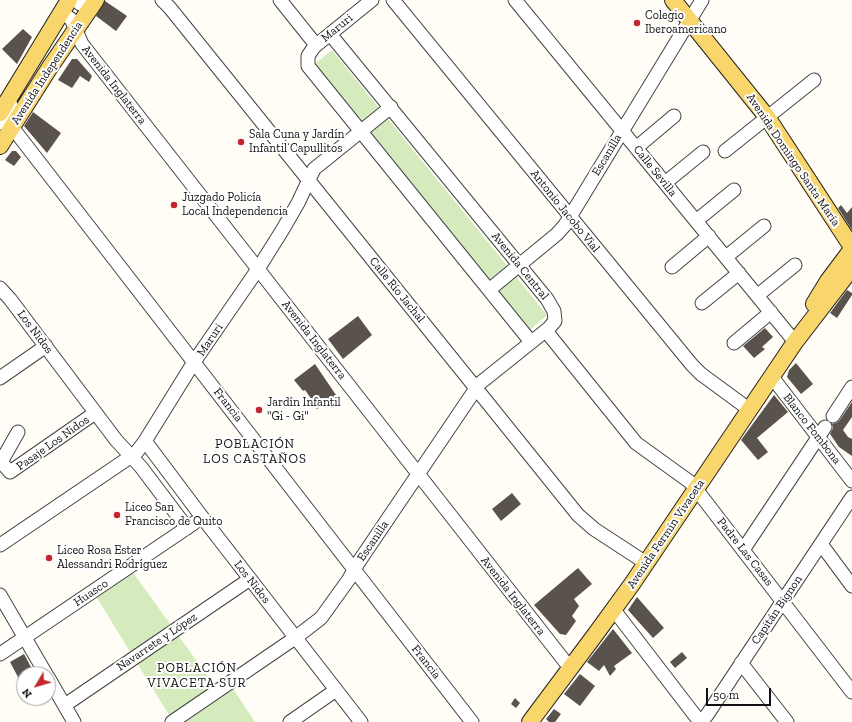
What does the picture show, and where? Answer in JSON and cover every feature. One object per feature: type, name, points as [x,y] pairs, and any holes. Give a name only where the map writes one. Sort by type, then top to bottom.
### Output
[{"type":"main road","name":"Avenida Domingo Santa María","points":[[673,0],[767,117],[852,248]]},
{"type":"main road","name":"Avenida Independencia","points":[[0,113],[78,8]]},
{"type":"main road","name":"Avenida Independencia","points":[[0,146],[4,128],[78,8]]},
{"type":"main road","name":"Avenida Fermín Vivaceta","points":[[795,342],[817,298],[852,248]]},
{"type":"main road","name":"Avenida Fermín Vivaceta","points":[[530,722],[614,610],[795,342],[852,268]]},
{"type":"street","name":"Calle Río Jachal","points":[[162,0],[584,521],[646,563]]},
{"type":"street","points":[[280,0],[316,45]]},
{"type":"street","name":"Maruri","points":[[361,132],[312,72],[308,66],[307,59],[316,45],[372,0]]},
{"type":"street","name":"Antonio Jacobo Vial","points":[[393,0],[692,365],[701,374],[750,410]]},
{"type":"street","name":"Calle Sevilla","points":[[515,0],[795,342]]},
{"type":"street","name":"Escanilla","points":[[489,290],[566,225],[622,130],[702,0]]},
{"type":"street","name":"Avenida Inglaterra","points":[[78,8],[82,44],[570,668]]},
{"type":"street","name":"Avenida Central","points":[[330,34],[391,107],[553,308],[555,321],[546,331]]},
{"type":"street","points":[[725,151],[814,80]]},
{"type":"street","name":"Maruri","points":[[0,545],[131,457],[145,441],[194,362],[258,269],[288,221],[316,167],[391,107]]},
{"type":"street","points":[[636,148],[674,116]]},
{"type":"street","name":"Francia","points":[[4,128],[194,362],[472,722]]},
{"type":"street","points":[[361,132],[531,342]]},
{"type":"street","points":[[665,183],[703,152]]},
{"type":"street","points":[[696,221],[734,190]]},
{"type":"street","points":[[726,257],[764,226]]},
{"type":"street","points":[[672,267],[709,236]]},
{"type":"street","points":[[758,295],[795,265]]},
{"type":"street","points":[[702,303],[739,273]]},
{"type":"street","name":"Los Nidos","points":[[0,288],[46,346],[118,443],[144,471],[187,528]]},
{"type":"street","points":[[734,343],[771,312]]},
{"type":"street","points":[[546,331],[636,443],[690,482],[696,489]]},
{"type":"street","name":"Escanilla","points":[[172,722],[295,638],[321,618],[350,579],[418,474],[483,380],[546,331]]},
{"type":"street","points":[[0,378],[46,346]]},
{"type":"street","name":"Blanco Fombona","points":[[772,377],[822,432],[852,481]]},
{"type":"street","points":[[833,416],[852,387]]},
{"type":"street","name":"Pasaje Los Nidos","points":[[18,432],[1,462],[10,472],[96,413]]},
{"type":"street","points":[[743,550],[822,432]]},
{"type":"street","name":"Los Nidos","points":[[145,441],[361,722]]},
{"type":"street","name":"Padre Las Casas","points":[[696,489],[852,692]]},
{"type":"street","name":"Capitán Bignon","points":[[701,722],[852,497]]},
{"type":"street","name":"Huasco","points":[[0,654],[26,638],[202,517]]},
{"type":"street","points":[[821,544],[852,586]]},
{"type":"street","name":"Navarrete y López","points":[[65,705],[250,579]]},
{"type":"street","points":[[0,595],[42,666]]},
{"type":"street","points":[[614,610],[701,722]]},
{"type":"street","points":[[741,663],[787,722]]},
{"type":"street","points":[[56,690],[74,722]]},
{"type":"street","points":[[290,722],[336,690]]},
{"type":"green space","points":[[332,50],[547,315],[529,331],[315,64]]},
{"type":"green space","points":[[129,567],[217,689],[228,681],[255,722],[170,722],[172,720],[94,593]]},
{"type":"building","points":[[105,1],[127,16],[116,31],[96,16]]},
{"type":"building","points":[[23,29],[32,37],[17,64],[2,49]]},
{"type":"building","points":[[72,59],[77,59],[92,76],[89,82],[80,76],[72,88],[58,80]]},
{"type":"building","points":[[33,112],[61,133],[47,153],[24,126]]},
{"type":"building","points":[[12,151],[16,151],[21,157],[14,166],[5,160]]},
{"type":"building","points":[[841,205],[847,213],[852,207],[852,230],[838,208]]},
{"type":"building","points":[[847,290],[852,293],[852,295],[837,318],[830,313]]},
{"type":"building","points":[[358,316],[372,335],[343,359],[328,339]]},
{"type":"building","points":[[765,328],[773,337],[762,347],[765,349],[754,358],[743,346]]},
{"type":"building","points":[[796,363],[813,384],[801,394],[787,377],[789,370]]},
{"type":"building","points":[[315,364],[336,395],[333,399],[334,400],[324,407],[323,406],[317,409],[305,390],[303,391],[294,380]]},
{"type":"building","points":[[774,395],[788,412],[757,438],[768,452],[758,460],[741,440]]},
{"type":"building","points":[[852,402],[852,417],[843,430],[848,437],[852,439],[852,456],[839,447],[830,434],[833,428],[832,424],[839,421]]},
{"type":"building","points":[[512,493],[521,504],[501,521],[492,509]]},
{"type":"building","points":[[578,568],[592,584],[574,599],[579,606],[572,616],[576,621],[566,635],[560,634],[534,605]]},
{"type":"building","points":[[637,597],[664,628],[653,638],[628,610]]},
{"type":"building","points":[[613,629],[632,653],[614,666],[616,669],[610,676],[604,665],[599,671],[587,662]]},
{"type":"building","points":[[682,652],[687,658],[675,668],[670,662]]},
{"type":"building","points":[[24,654],[30,666],[16,666],[16,673],[10,662]]},
{"type":"building","points":[[580,674],[595,686],[580,706],[564,694]]},
{"type":"building","points":[[515,698],[520,703],[516,708],[511,704]]},
{"type":"building","points":[[554,709],[561,714],[555,722],[549,722],[546,719]]},
{"type":"place","name":"Colegio Iberoamericano","points":[[637,23]]},
{"type":"place","name":"Sala Cuna y Jardín Infantil Capullitos","points":[[241,142]]},
{"type":"place","name":"Juzgado Policía Local Independencia","points":[[174,205]]},
{"type":"place","name":"Jardín Infantil \"Gi - Gi\"","points":[[259,410]]},
{"type":"place","name":"Liceo San Francisco de Quito","points":[[117,515]]},
{"type":"place","name":"Liceo Rosa Ester Alessandri Rodríguez","points":[[49,558]]},
{"type":"district","name":"POBLACIÓN LOS CASTAÑOS","points":[[255,452]]},
{"type":"district","name":"POBLACIÓN VIVACETA SUR","points":[[197,676]]}]
